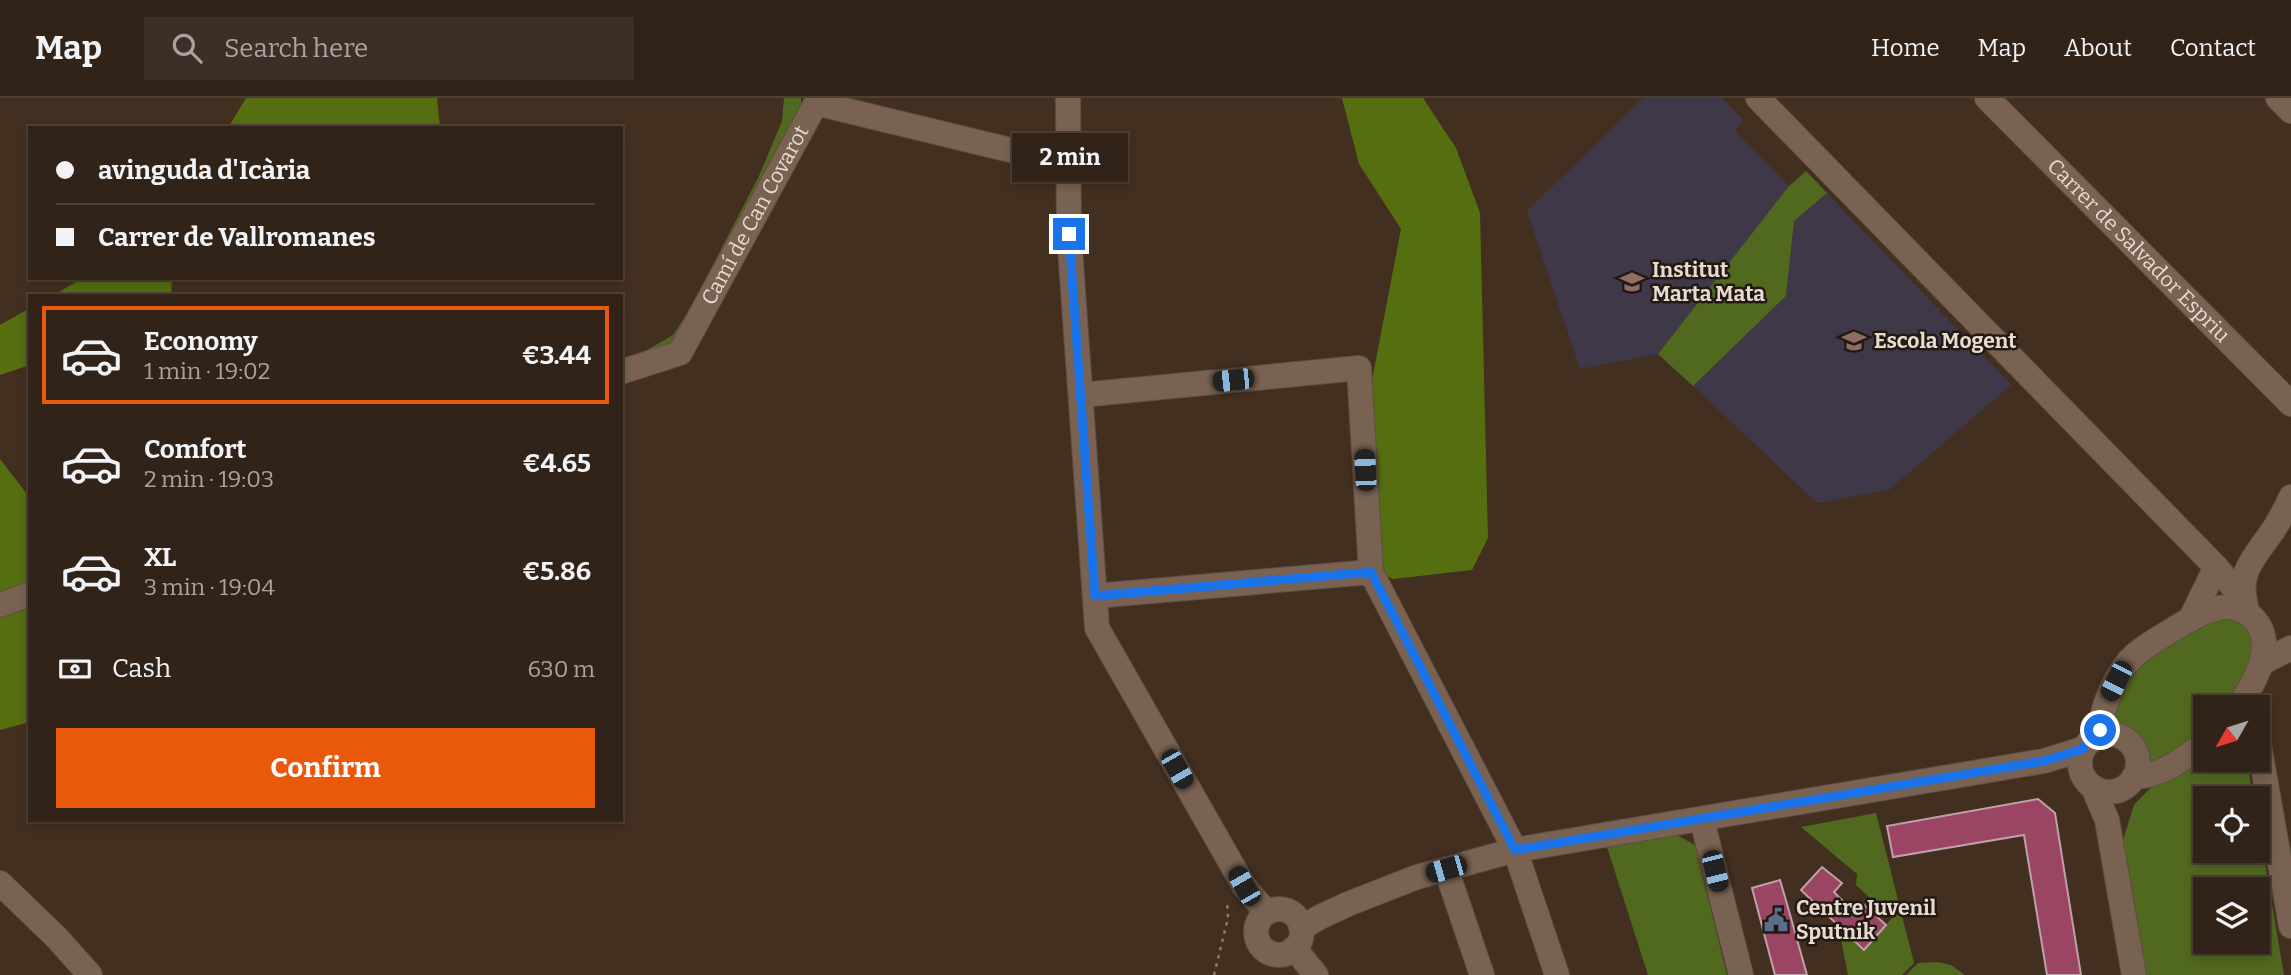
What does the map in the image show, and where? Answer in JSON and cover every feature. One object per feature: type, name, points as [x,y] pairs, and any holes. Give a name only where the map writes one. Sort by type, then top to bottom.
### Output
[{"type":"street","points":[[1068,98],[1069,234],[1097,628],[1244,886],[1266,912]]},
{"type":"street","points":[[1758,98],[2216,567],[2251,614],[2264,640],[2261,663],[2249,695]]},
{"type":"street","name":"Carrer de Salvador Espriu","points":[[1987,98],[2291,404]]},
{"type":"street","points":[[2278,98],[2291,111]]},
{"type":"street","name":"Camí de Can Covarot","points":[[623,371],[680,353],[822,101],[1068,164]]},
{"type":"street","points":[[1081,395],[1359,368],[1371,572],[1515,850],[1557,975]]},
{"type":"street","points":[[2251,614],[2244,586],[2249,564],[2291,497]]},
{"type":"street","points":[[2216,567],[2249,564]]},
{"type":"street","points":[[2190,620],[2216,567]]},
{"type":"street","points":[[1095,596],[1371,572]]},
{"type":"street","points":[[0,605],[28,595]]},
{"type":"street","points":[[2134,975],[2107,820],[2080,763],[2092,742],[2105,702],[2134,655],[2190,620],[2217,608],[2228,606],[2291,633]]},
{"type":"street","points":[[2261,663],[2291,648]]},
{"type":"street","points":[[1316,975],[1298,938],[1299,921],[1288,911],[1281,909],[1266,912],[1257,924],[1256,931],[1261,946],[1273,954],[1281,954],[1298,938],[1348,904],[1417,877],[1515,850],[2044,761],[2117,735],[2127,740],[2135,750],[2138,763],[2107,820]]},
{"type":"street","points":[[2044,761],[2110,792],[2155,775],[2193,752]]},
{"type":"street","points":[[2264,772],[2291,926]]},
{"type":"street","points":[[1702,820],[1741,975]]},
{"type":"street","points":[[1446,869],[1482,975]]},
{"type":"street","points":[[0,883],[57,938],[90,975]]},
{"type":"shaded area","name":"Institut Marta Mata","points":[[1643,98],[1722,98],[1744,121],[1735,130],[1789,186],[1658,354],[1580,369],[1527,211]]},
{"type":"shaded area","name":"Escola Mogent","points":[[1827,193],[2011,385],[1889,490],[1817,503],[1693,386],[1786,296],[1794,221]]},
{"type":"green space","points":[[246,98],[437,98],[440,126],[229,126]]},
{"type":"green space","points":[[784,98],[801,98],[801,108],[686,332],[653,358],[635,357],[673,335],[690,309],[759,176],[782,121]]},
{"type":"green space","points":[[1342,98],[1423,98],[1456,148],[1480,213],[1488,538],[1472,570],[1393,579],[1376,571],[1372,380],[1401,229],[1359,164]]},
{"type":"green space","points":[[1806,171],[1827,193],[1794,221],[1786,296],[1693,386],[1658,354],[1789,186]]},
{"type":"green space","points":[[80,280],[172,280],[171,294],[55,294]]},
{"type":"green space","points":[[28,309],[28,366],[0,375],[0,325]]},
{"type":"green space","points":[[0,459],[28,495],[28,723],[0,730]]},
{"type":"green space","points":[[2223,614],[2247,621],[2257,639],[2236,695],[2193,695],[2193,741],[2150,766],[2146,747],[2138,735],[2108,719],[2120,687],[2148,653]]},
{"type":"green space","points":[[2193,761],[2193,772],[2249,772],[2251,786],[2193,786],[2193,863],[2265,863],[2267,877],[2193,877],[2193,954],[2270,954],[2270,893],[2284,975],[2143,975],[2123,840],[2134,805],[2160,778]]},
{"type":"green space","points":[[1876,813],[1914,963],[1902,975],[1848,975],[1839,929],[1864,950],[1892,918],[1856,885],[1857,874],[1801,827]]},
{"type":"green space","points":[[1673,833],[1695,845],[1727,975],[1648,975],[1607,847]]},
{"type":"green space","points":[[1938,962],[1951,965],[1965,975],[1906,975],[1918,963]]},
{"type":"building","points":[[2038,799],[2055,813],[2081,975],[2047,975],[2024,835],[1893,857],[1887,826]]},
{"type":"building","points":[[1822,867],[1842,883],[1834,892],[1854,913],[1862,903],[1886,925],[1864,950],[1801,890]]},
{"type":"building","name":"Centre Juvenil Sputnik","points":[[1780,880],[1807,975],[1775,975],[1752,888]]},
{"type":"place","name":"Institut Marta Mata","points":[[1632,282]]},
{"type":"place","name":"Escola Mogent","points":[[1854,341]]},
{"type":"place","name":"Centre Juvenil Sputnik","points":[[1776,920]]},
{"type":"route","points":[[1069,234],[1095,596],[1371,572],[1515,850],[2044,761],[2083,749],[2100,735],[2100,730]]}]
